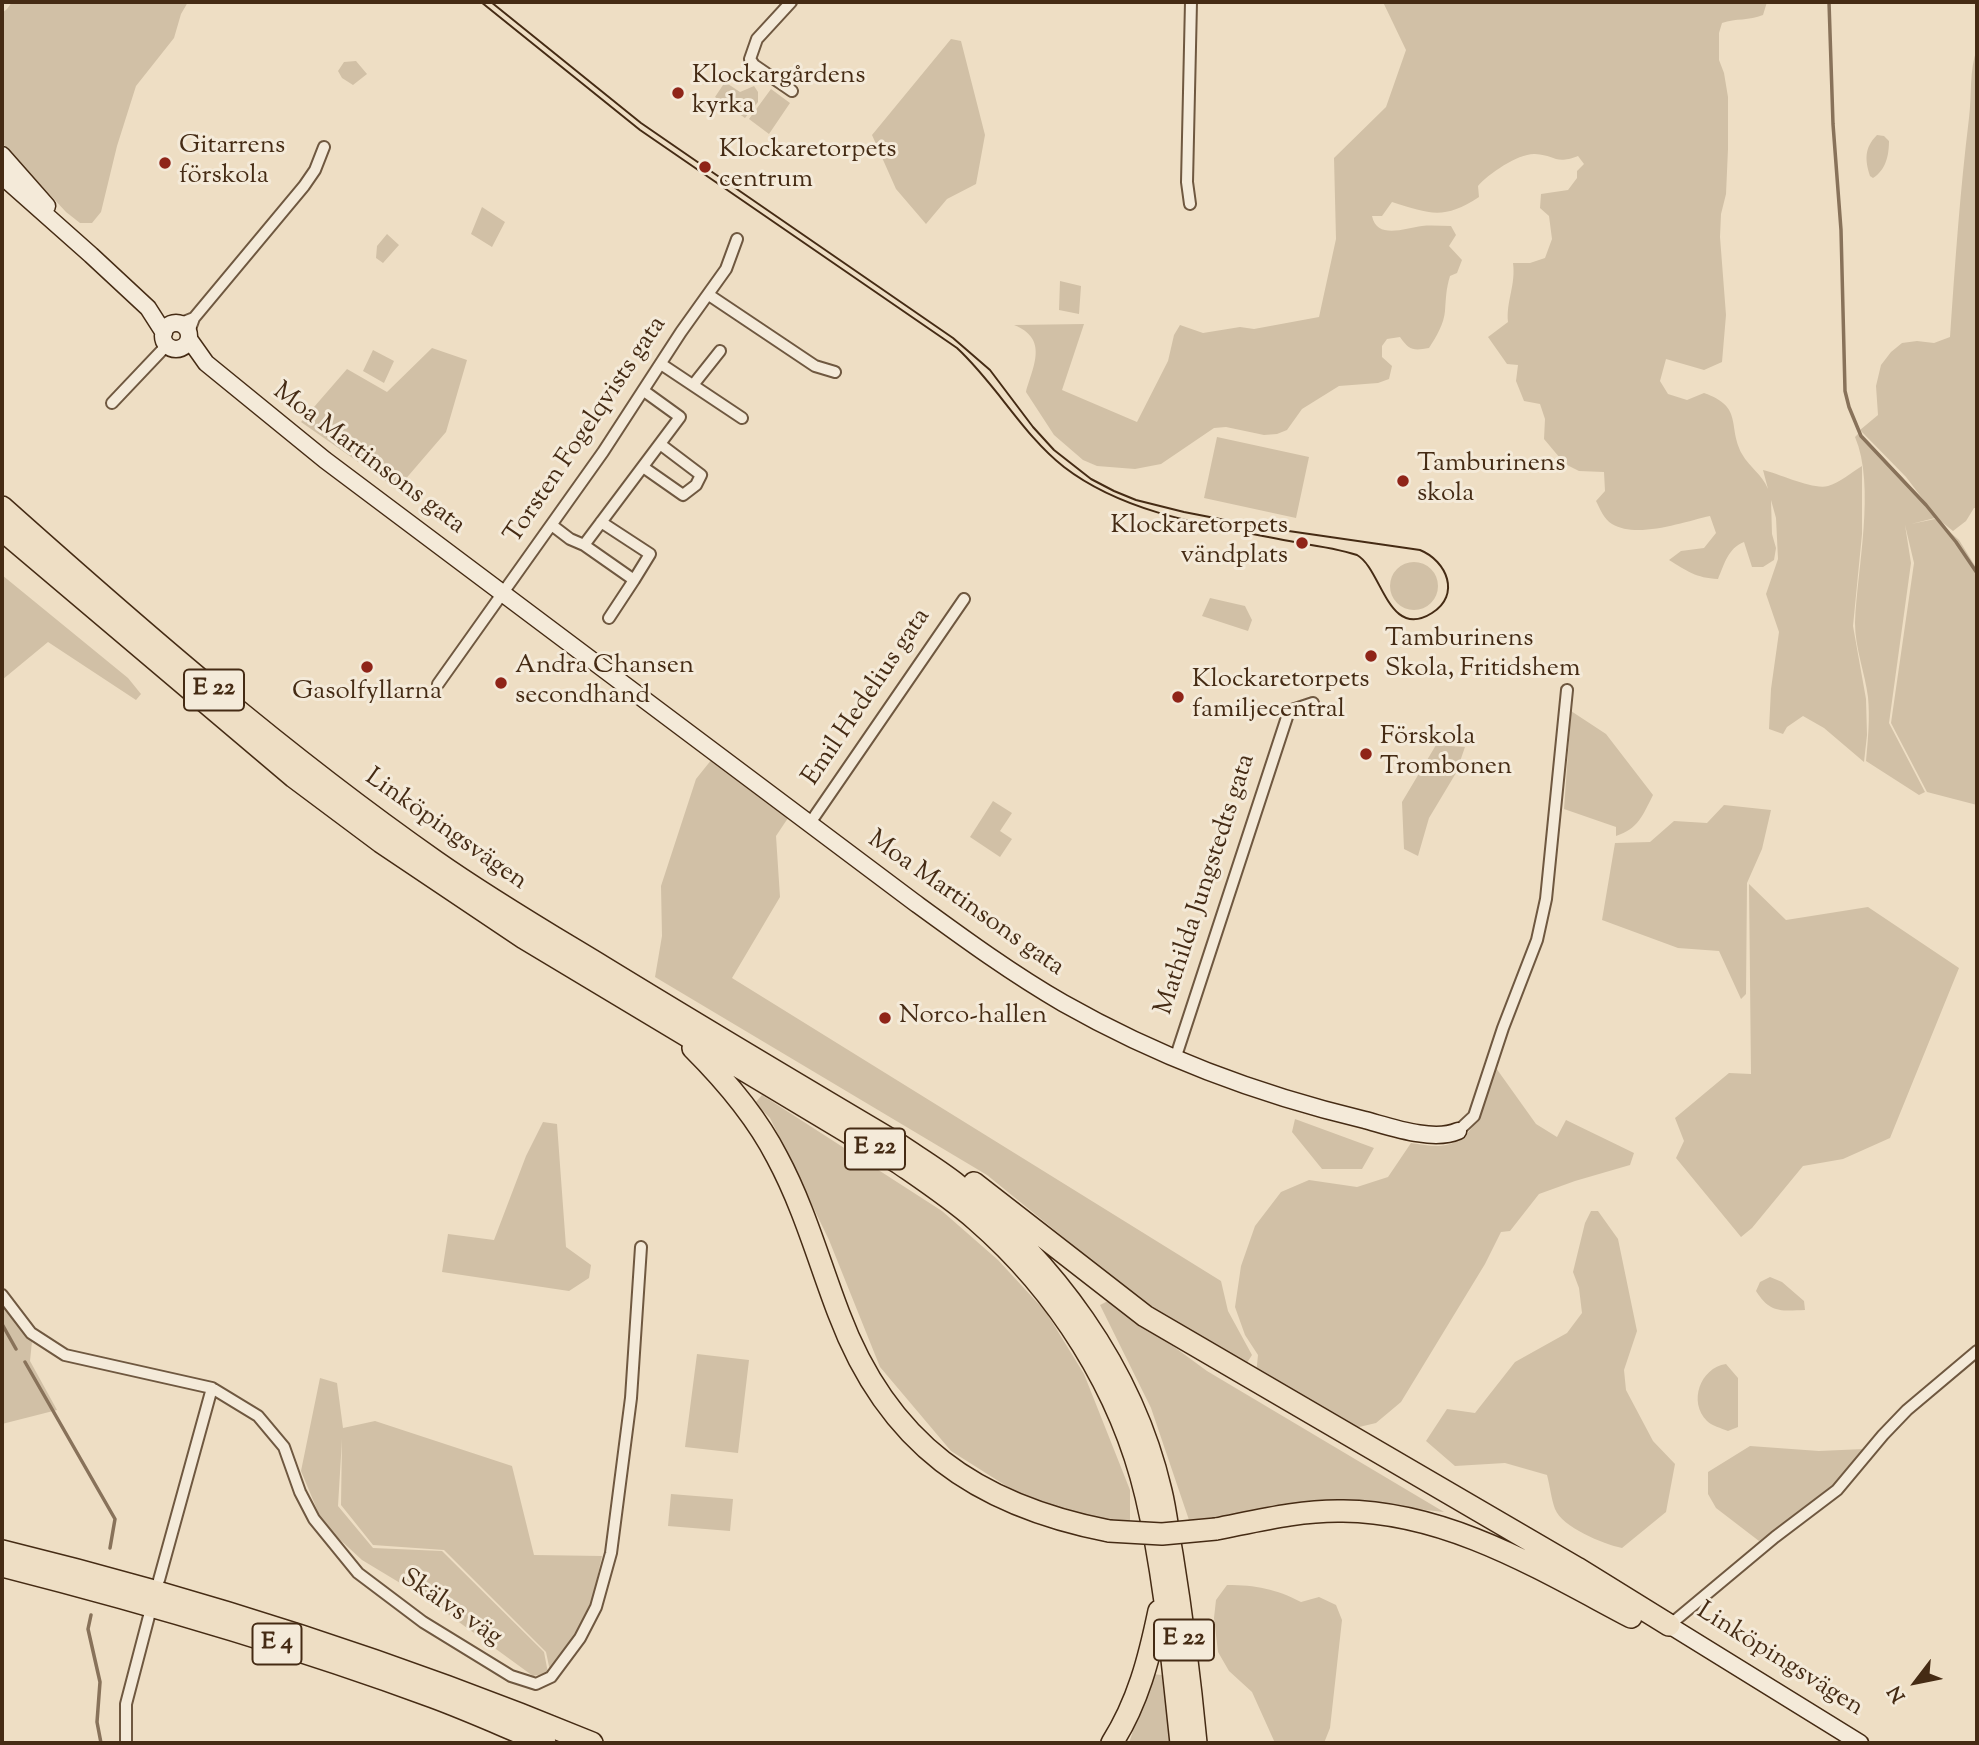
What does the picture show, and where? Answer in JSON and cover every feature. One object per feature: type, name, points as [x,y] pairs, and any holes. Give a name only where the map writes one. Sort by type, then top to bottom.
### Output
[{"type":"highway","name":"Linköpingsvägen","points":[[2,507],[272,738],[407,841],[533,925],[898,1144]]},
{"type":"highway","name":"Linköpingsvägen","points":[[2,530],[294,777],[381,842],[524,938],[669,1025]]},
{"type":"highway","name":"E 22","points":[[669,1025],[899,1163],[943,1194],[1006,1247],[1061,1300],[1105,1353],[1147,1444],[1161,1490],[1196,1743]]},
{"type":"highway","points":[[669,1025],[725,1081],[759,1126],[776,1154],[798,1201],[852,1346],[867,1376],[906,1428],[950,1468],[1004,1500],[1069,1523],[1109,1531],[1162,1534],[1216,1529],[1311,1512],[1342,1511],[1432,1523],[1488,1545],[1666,1629]]},
{"type":"highway","name":"E 22","points":[[898,1144],[952,1181],[993,1216],[1034,1256],[1061,1300],[1115,1405],[1133,1450],[1146,1496],[1163,1592]]},
{"type":"highway","points":[[898,1144],[942,1163],[992,1195],[1144,1316],[1577,1568],[1666,1629]]},
{"type":"highway","name":"E 4","points":[[2,1551],[93,1573],[310,1638],[450,1687],[592,1743]]},
{"type":"highway","name":"E 4","points":[[2,1566],[90,1589],[319,1657],[435,1698],[545,1743]]},
{"type":"highway","points":[[1112,1743],[1129,1717],[1139,1692],[1163,1592]]},
{"type":"highway","points":[[1163,1592],[1181,1743]]},
{"type":"highway","points":[[1191,1693],[1204,1743]]},
{"type":"street","points":[[791,2],[757,39],[750,59],[754,65],[792,91]]},
{"type":"street","points":[[1190,204],[1187,182],[1191,2]]},
{"type":"street","points":[[112,403],[179,333],[304,186],[315,170],[324,147]]},
{"type":"street","points":[[2,155],[91,255]]},
{"type":"street","points":[[2,176],[148,309],[179,333]]},
{"type":"street","name":"Torsten Fogelqvists gata","points":[[503,593],[553,526],[709,295],[726,268],[737,239]]},
{"type":"street","points":[[709,295],[815,366],[835,372]]},
{"type":"street","name":"Moa Martinsons gata","points":[[179,333],[206,363],[316,453],[999,963],[1063,1003],[1175,1059],[1266,1093],[1331,1112],[1436,1136],[1450,1135],[1458,1131]]},
{"type":"street","points":[[693,385],[720,351]]},
{"type":"street","points":[[662,364],[742,418]]},
{"type":"street","points":[[584,545],[680,417],[645,391]]},
{"type":"street","points":[[643,467],[683,495],[696,485],[701,475],[660,444]]},
{"type":"street","points":[[601,522],[650,554],[609,618]]},
{"type":"street","points":[[553,526],[634,580]]},
{"type":"street","points":[[438,684],[503,593]]},
{"type":"street","name":"Emil Hedelius gata","points":[[810,823],[964,599]]},
{"type":"street","points":[[1458,1131],[1474,1116],[1536,940],[1546,898],[1567,690]]},
{"type":"street","name":"Mathilda Jungstedts gata","points":[[1175,1059],[1289,710],[1313,703]]},
{"type":"street","name":"Skälvs väg","points":[[2,1295],[31,1333],[65,1354],[212,1388],[258,1416],[284,1447],[300,1492],[313,1518],[358,1573],[423,1622],[511,1676],[536,1684],[551,1677],[580,1638],[597,1607],[611,1553],[631,1398],[641,1247]]},
{"type":"street","points":[[1666,1629],[1766,1544],[1837,1490],[1899,1418],[1977,1351]]},
{"type":"street","points":[[159,1580],[212,1388]]},
{"type":"street","points":[[126,1743],[126,1704],[149,1616]]},
{"type":"street","name":"Linköpingsvägen","points":[[1666,1629],[1860,1743]]},
{"type":"shaded area","points":[[12,2],[188,2],[181,14],[174,38],[136,86],[117,146],[101,212],[92,223],[80,223],[66,212],[2,143],[2,13]]},
{"type":"shaded area","points":[[1383,2],[1767,2],[1763,15],[1722,23],[1719,33],[1719,60],[1728,97],[1726,194],[1721,214],[1720,237],[1726,315],[1722,362],[1704,370],[1666,359],[1660,381],[1668,394],[1687,400],[1704,393],[1725,404],[1730,411],[1742,454],[1768,489],[1763,470],[1822,487],[1837,482],[1862,466],[1862,534],[1853,626],[1866,699],[1867,735],[1864,762],[1824,728],[1803,716],[1787,727],[1783,734],[1769,729],[1771,689],[1779,632],[1766,594],[1778,559],[1776,518],[1771,500],[1772,534],[1776,548],[1774,560],[1763,567],[1752,567],[1744,542],[1730,553],[1718,579],[1698,575],[1681,567],[1669,560],[1681,551],[1704,548],[1716,533],[1710,516],[1647,530],[1622,528],[1609,522],[1596,501],[1605,491],[1604,472],[1579,471],[1565,464],[1544,439],[1545,419],[1540,404],[1524,401],[1516,381],[1518,365],[1507,364],[1488,337],[1508,322],[1513,263],[1530,263],[1545,258],[1552,239],[1549,216],[1540,208],[1541,194],[1568,190],[1577,178],[1577,171],[1584,164],[1578,156],[1564,160],[1535,154],[1521,157],[1504,165],[1478,186],[1479,197],[1446,212],[1427,212],[1392,202],[1382,216],[1372,216],[1380,228],[1392,231],[1425,226],[1451,226],[1456,235],[1449,246],[1462,260],[1457,273],[1450,276],[1441,326],[1429,348],[1412,349],[1400,337],[1387,339],[1382,346],[1382,357],[1392,366],[1389,379],[1378,383],[1339,386],[1302,409],[1287,430],[1264,435],[1226,427],[1214,428],[1161,464],[1135,469],[1097,466],[1083,460],[1054,435],[1026,392],[1035,363],[1035,345],[1025,331],[1014,325],[1084,324],[1062,390],[1137,422],[1168,361],[1174,335],[1180,325],[1203,333],[1240,327],[1254,329],[1319,317],[1336,239],[1334,158],[1386,107],[1406,50]]},
{"type":"shaded area","points":[[951,39],[961,41],[985,135],[976,184],[947,199],[926,224],[896,189],[872,135]]},
{"type":"shaded area","points":[[1977,49],[1977,508],[1953,531],[1938,519],[1906,477],[1860,430],[1878,415],[1876,386],[1881,365],[1891,352],[1902,343],[1934,343],[1950,337],[1972,74]]},
{"type":"shaded area","points":[[356,61],[367,74],[353,85],[342,78],[338,71],[344,62]]},
{"type":"shaded area","points":[[725,82],[740,92],[754,86],[758,92],[758,102],[745,118],[715,97]]},
{"type":"shaded area","points":[[771,89],[790,103],[769,134],[749,119]]},
{"type":"shaded area","points":[[1877,135],[1884,136],[1889,141],[1889,146],[1884,166],[1873,178],[1868,170],[1867,154]]},
{"type":"shaded area","points":[[482,207],[505,222],[492,247],[471,234]]},
{"type":"shaded area","points":[[387,234],[399,245],[383,263],[376,258],[377,246]]},
{"type":"shaded area","points":[[1060,281],[1081,286],[1079,314],[1059,310]]},
{"type":"shaded area","points":[[432,348],[467,360],[446,432],[397,489],[301,422],[347,369],[387,392]]},
{"type":"shaded area","points":[[373,350],[394,361],[384,383],[363,371]]},
{"type":"shaded area","points":[[1859,433],[1904,479],[1935,518],[1911,524],[1935,519],[1959,540],[1977,569],[1977,805],[1927,792],[1891,723],[1914,563],[1905,525],[1911,563],[1889,723],[1925,792],[1919,795],[1866,761],[1868,697],[1855,623],[1865,503],[1861,457],[1855,437]]},
{"type":"shaded area","points":[[1217,437],[1309,457],[1296,518],[1204,498]]},
{"type":"shaded area","points":[[1414,562],[1423,563],[1431,569],[1437,577],[1437,595],[1431,603],[1423,609],[1414,610],[1405,609],[1397,603],[1391,595],[1390,586],[1391,577],[1397,569],[1405,563]]},
{"type":"shaded area","points":[[2,575],[128,678],[141,694],[136,700],[48,642],[2,680]]},
{"type":"shaded area","points":[[1210,598],[1245,606],[1252,620],[1248,631],[1202,616]]},
{"type":"shaded area","points":[[1571,711],[1606,734],[1653,795],[1639,820],[1630,829],[1616,836],[1616,827],[1564,809]]},
{"type":"shaded area","points":[[1436,745],[1465,747],[1456,773],[1429,818],[1418,856],[1404,849],[1402,802]]},
{"type":"shaded area","points":[[712,759],[788,818],[776,836],[780,897],[732,978],[1221,1281],[1228,1311],[1252,1355],[1245,1366],[1144,1303],[987,1175],[655,977],[662,936],[661,886],[696,779]]},
{"type":"shaded area","points":[[993,801],[1012,813],[1000,831],[1012,839],[1000,857],[970,837]]},
{"type":"shaded area","points":[[1724,805],[1771,810],[1762,849],[1747,883],[1746,994],[1741,999],[1719,951],[1678,948],[1602,920],[1615,843],[1650,842],[1674,821],[1707,823]]},
{"type":"shaded area","points":[[1749,884],[1786,920],[1868,907],[1959,968],[1890,1138],[1843,1159],[1803,1166],[1752,1228],[1741,1237],[1676,1158],[1684,1141],[1675,1118],[1729,1073],[1751,1074]]},
{"type":"shaded area","points":[[1496,1068],[1536,1124],[1557,1137],[1566,1120],[1634,1153],[1630,1165],[1539,1194],[1510,1231],[1501,1232],[1485,1264],[1401,1402],[1376,1423],[1355,1428],[1256,1375],[1258,1355],[1245,1335],[1235,1307],[1241,1266],[1255,1226],[1281,1192],[1309,1180],[1357,1187],[1388,1177],[1411,1143],[1438,1146],[1452,1144],[1471,1129],[1478,1118]]},
{"type":"shaded area","points":[[762,1095],[942,1211],[998,1260],[1046,1312],[1084,1374],[1130,1490],[1130,1525],[1030,1501],[951,1451],[880,1367],[829,1240],[770,1118],[755,1103]]},
{"type":"shaded area","points":[[1295,1119],[1374,1148],[1362,1169],[1322,1169],[1292,1132]]},
{"type":"shaded area","points":[[543,1122],[557,1124],[566,1247],[591,1265],[589,1278],[569,1291],[442,1272],[448,1234],[494,1240],[526,1156]]},
{"type":"shaded area","points":[[1591,1211],[1598,1211],[1618,1239],[1637,1331],[1624,1370],[1626,1390],[1653,1441],[1675,1464],[1666,1512],[1622,1548],[1584,1534],[1559,1516],[1547,1475],[1505,1463],[1455,1466],[1426,1441],[1447,1409],[1475,1413],[1515,1362],[1567,1333],[1582,1313],[1579,1288],[1573,1272],[1585,1223]]},
{"type":"shaded area","points":[[1770,1277],[1782,1282],[1804,1301],[1805,1310],[1776,1309],[1766,1303],[1756,1291],[1760,1282]]},
{"type":"shaded area","points":[[1110,1300],[1207,1371],[1444,1512],[1354,1502],[1189,1520],[1151,1408],[1100,1305]]},
{"type":"shaded area","points":[[2,1305],[32,1341],[30,1361],[57,1410],[2,1424]]},
{"type":"shaded area","points":[[697,1354],[749,1360],[738,1453],[685,1447]]},
{"type":"shaded area","points":[[1726,1364],[1738,1378],[1738,1427],[1728,1431],[1707,1421],[1698,1405],[1704,1379],[1709,1372]]},
{"type":"shaded area","points":[[320,1378],[337,1383],[343,1428],[375,1421],[512,1466],[534,1555],[602,1556],[591,1606],[550,1671],[546,1652],[444,1550],[373,1545],[341,1505],[342,1439],[338,1506],[373,1548],[442,1551],[544,1652],[548,1673],[533,1676],[430,1601],[362,1560],[323,1524],[301,1471]]},
{"type":"shaded area","points":[[1750,1446],[1819,1451],[1864,1449],[1831,1491],[1759,1541],[1716,1508],[1708,1494],[1708,1472]]},
{"type":"shaded area","points":[[671,1494],[733,1499],[730,1531],[668,1526]]},
{"type":"shaded area","points":[[1227,1585],[1266,1589],[1301,1602],[1319,1597],[1336,1605],[1342,1620],[1330,1728],[1324,1743],[1275,1743],[1252,1692],[1229,1671],[1218,1652],[1214,1618],[1216,1600]]},
{"type":"shaded area","points":[[1152,1674],[1162,1675],[1170,1743],[1129,1743]]},
{"type":"waterway","points":[[1829,2],[1833,124],[1841,230],[1845,391],[1849,407],[1861,436],[1926,505],[1977,573]]},
{"type":"waterway","points":[[2,1324],[16,1349]]},
{"type":"waterway","points":[[25,1362],[115,1519],[110,1548]]},
{"type":"waterway","points":[[91,1615],[88,1629],[100,1682],[97,1722],[101,1743]]},
{"type":"tram line","points":[[481,2],[640,130],[957,348],[1049,454],[1090,484],[1117,498],[1176,518],[1357,555],[1366,563],[1387,600],[1405,618],[1417,619],[1441,606],[1446,597],[1447,579],[1437,562],[1420,550],[1261,527],[1184,512],[1136,500],[1091,479],[1054,450],[990,370],[953,338],[641,123],[491,2]]},
{"type":"place","name":"Klockargårdens kyrka","points":[[678,93]]},
{"type":"place","name":"Gitarrens förskola","points":[[165,163]]},
{"type":"place","name":"Klockaretorpets centrum","points":[[705,167]]},
{"type":"place","name":"Tamburinens skola","points":[[1403,481]]},
{"type":"place","name":"Klockaretorpets vändplats","points":[[1302,543]]},
{"type":"place","name":"Tamburinens Skola, Fritidshem","points":[[1371,656]]},
{"type":"place","name":"Gasolfyllarna","points":[[367,667]]},
{"type":"place","name":"Andra Chansen secondhand","points":[[501,683]]},
{"type":"place","name":"Klockaretorpets familjecentral","points":[[1178,697]]},
{"type":"place","name":"Förskola Trombonen","points":[[1366,754]]},
{"type":"place","name":"Norco-hallen","points":[[885,1018]]}]
